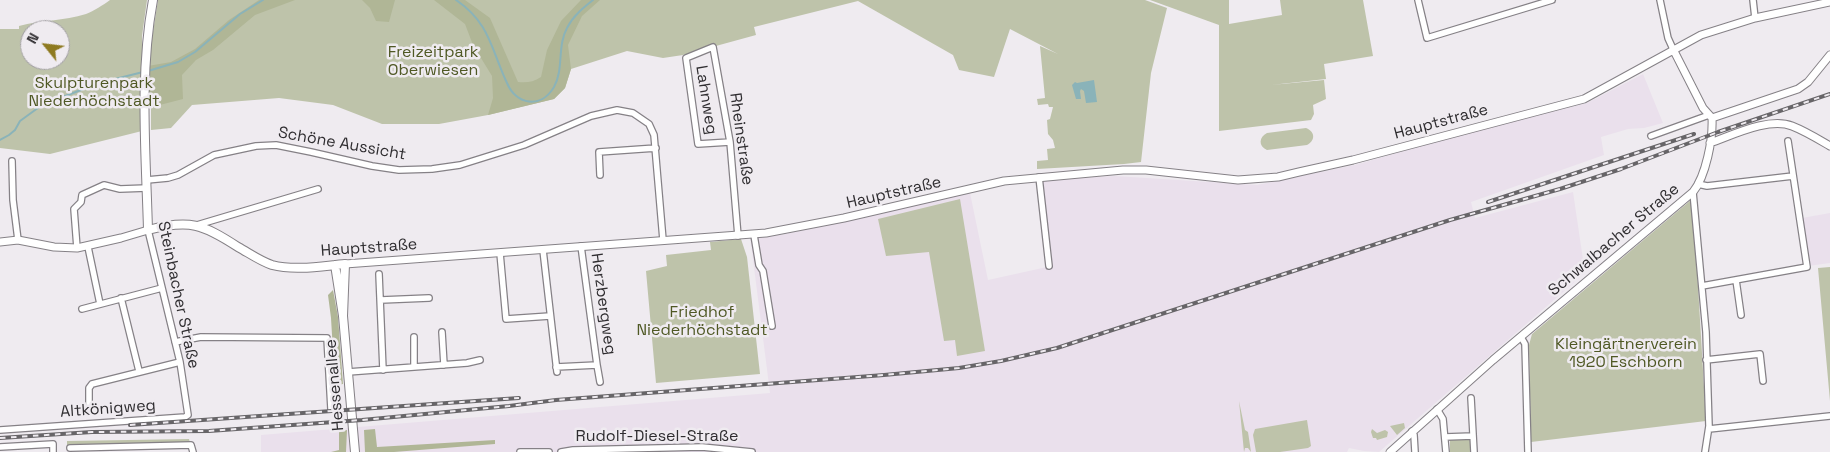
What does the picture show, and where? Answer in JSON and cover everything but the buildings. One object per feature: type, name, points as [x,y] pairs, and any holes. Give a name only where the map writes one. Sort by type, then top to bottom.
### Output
[{"type":"main road","name":"Steinbacher Straße","points":[[148,230],[145,76],[149,20],[153,0]]},
{"type":"main road","name":"Hauptstraße","points":[[148,230],[175,224],[197,225],[221,236],[255,257],[272,264],[285,267],[345,264]]},
{"type":"main road","name":"Hessenallee","points":[[343,316],[345,264]]},
{"type":"main road","name":"Hessenallee","points":[[334,265],[343,316],[355,452]]},
{"type":"street","points":[[1418,0],[1427,38],[1552,0]]},
{"type":"street","points":[[1660,0],[1668,38],[1703,108],[1710,116]]},
{"type":"street","points":[[1753,0],[1755,18]]},
{"type":"street","name":"Hauptstraße","points":[[345,264],[754,235],[844,218],[1010,179],[1146,170],[1238,180],[1278,177],[1353,160],[1584,99],[1701,35],[1755,18],[1830,2]]},
{"type":"street","name":"Rheinstraße","points":[[713,47],[730,142],[738,236]]},
{"type":"street","name":"Lahnweg","points":[[713,47],[686,58],[698,144],[730,142]]},
{"type":"street","points":[[1650,136],[1798,89],[1808,82],[1830,55]]},
{"type":"street","name":"Schöne Aussicht","points":[[147,184],[178,175],[214,155],[256,146],[276,145],[399,170],[432,169],[460,165],[516,148],[592,116],[617,110],[633,113],[649,124],[654,135],[663,240]]},
{"type":"street","name":"Schwalbacher Straße","points":[[1390,452],[1437,409],[1693,192],[1698,184],[1710,143],[1710,116]]},
{"type":"street","points":[[1710,143],[1766,124],[1776,123],[1791,126],[1830,146]]},
{"type":"street","points":[[1702,286],[1807,267],[1788,141]]},
{"type":"street","points":[[600,175],[599,152],[656,148]]},
{"type":"street","points":[[12,161],[13,200],[18,240]]},
{"type":"street","points":[[1698,184],[1706,186],[1793,176]]},
{"type":"street","points":[[1040,177],[1049,266]]},
{"type":"street","points":[[77,248],[74,212],[82,200],[82,195],[104,185],[120,189],[147,184]]},
{"type":"street","points":[[197,225],[318,189]]},
{"type":"street","points":[[1693,192],[1702,286],[1706,360],[1709,430],[1705,452]]},
{"type":"street","name":"Hauptstraße","points":[[0,242],[18,240],[54,247],[77,248],[88,247],[148,230]]},
{"type":"street","name":"Steinbacher Straße","points":[[148,230],[180,362],[183,387]]},
{"type":"street","points":[[754,235],[758,265],[763,270],[772,326]]},
{"type":"street","name":"Herzbergweg","points":[[581,246],[600,382]]},
{"type":"street","points":[[88,247],[100,304]]},
{"type":"street","points":[[500,253],[506,318],[550,316],[543,250]]},
{"type":"street","points":[[379,274],[383,370]]},
{"type":"street","points":[[1736,280],[1740,315]]},
{"type":"street","points":[[82,309],[162,288]]},
{"type":"street","points":[[121,298],[139,371]]},
{"type":"street","points":[[381,300],[428,298]]},
{"type":"street","name":"Herzbergweg","points":[[550,316],[556,369],[597,365]]},
{"type":"street","points":[[442,332],[444,365]]},
{"type":"street","points":[[175,342],[201,337],[327,338],[331,409]]},
{"type":"street","points":[[414,337],[414,367]]},
{"type":"street","points":[[1521,337],[1525,344],[1528,452]]},
{"type":"street","points":[[1706,360],[1760,354],[1763,381]]},
{"type":"street","points":[[348,372],[467,363],[480,360]]},
{"type":"street","points":[[89,410],[89,388],[92,384],[180,362]]},
{"type":"street","name":"Altkönigweg","points":[[0,430],[185,417],[188,415],[183,387]]},
{"type":"street","points":[[1472,398],[1474,452]]},
{"type":"street","points":[[1437,409],[1443,419],[1446,452]]},
{"type":"street","points":[[1709,430],[1830,416]]},
{"type":"street","points":[[1412,431],[1415,452]]},
{"type":"street","points":[[1445,437],[1473,436]]},
{"type":"street","points":[[0,447],[53,444],[53,452]]},
{"type":"street","points":[[70,448],[191,445],[194,452]]},
{"type":"street","name":"Rudolf-Diesel-Straße","points":[[561,452],[573,450],[702,447],[752,452]]},
{"type":"street","points":[[520,452],[549,452]]},
{"type":"shaded area","points":[[1643,74],[1663,123],[1644,128],[1628,129],[1601,137],[1604,155],[1471,202],[1475,218],[1573,192],[1585,273],[1379,452],[1349,448],[1347,452],[261,452],[261,435],[770,393],[750,236],[780,232],[781,235],[970,193],[988,280],[1047,267],[1037,180],[1115,176],[1257,185],[1355,165],[1449,138],[1587,103]]},
{"type":"shaded area","points":[[1830,213],[1830,263],[1808,266],[1802,218]]},
{"type":"green space","name":"Skulpturenpark Niederhöchstadt","points":[[110,0],[147,0],[142,36],[142,131],[50,154],[0,148],[0,29],[19,29],[20,26],[20,70],[70,70],[70,20],[54,20],[78,16],[92,11]]},
{"type":"green space","name":"Freizeitpark Oberwiesen","points":[[158,0],[1145,0],[1167,8],[1151,73],[1141,162],[1037,169],[1037,161],[1048,160],[1047,149],[1055,148],[1053,140],[1048,134],[1047,120],[1050,119],[1053,107],[1049,107],[1048,104],[1038,105],[1037,99],[1045,98],[1040,46],[1058,54],[1010,29],[994,77],[959,70],[953,55],[858,1],[754,27],[756,35],[683,55],[663,58],[627,51],[571,69],[565,88],[554,99],[488,115],[439,124],[382,124],[333,105],[279,98],[192,105],[171,128],[151,130],[149,57]]},
{"type":"green space","points":[[259,0],[295,0],[255,15],[213,50],[196,60],[182,75],[183,99],[148,108],[148,66],[171,62],[195,49],[229,20]]},
{"type":"green space","points":[[362,0],[395,0],[389,22],[376,21],[370,8]]},
{"type":"green space","points":[[434,0],[465,0],[490,18],[518,82],[524,82],[533,81],[541,77],[547,50],[561,21],[581,0],[600,0],[582,16],[568,45],[571,69],[565,88],[554,99],[488,115],[493,98],[492,76],[473,45],[465,24]]},
{"type":"green space","points":[[1150,0],[1229,0],[1229,24],[1282,15],[1280,0],[1363,0],[1373,56],[1324,64],[1326,79],[1271,85],[1324,80],[1326,99],[1313,105],[1314,114],[1311,120],[1219,131],[1219,25]]},
{"type":"green space","points":[[1306,128],[1313,134],[1312,141],[1307,145],[1267,150],[1261,144],[1262,137],[1267,133]]},
{"type":"green space","points":[[960,199],[985,351],[957,356],[955,340],[944,341],[929,252],[886,256],[878,219]]},
{"type":"green space","name":"Kleingärtnerverein 1920 Eschborn","points":[[1691,200],[1693,202],[1706,421],[1531,442],[1529,345],[1532,334]]},
{"type":"green space","name":"Friedhof Niederhöchstadt","points":[[741,239],[747,257],[760,374],[656,383],[646,271],[667,266],[666,255],[711,250],[710,242]]},
{"type":"green space","points":[[1830,267],[1830,401],[1818,268]]},
{"type":"green space","points":[[333,290],[338,317],[343,384],[335,385],[328,295]]},
{"type":"green space","points":[[1239,401],[1245,430],[1248,432],[1251,452],[1248,448],[1245,448],[1244,452]]},
{"type":"green space","points":[[1307,420],[1311,446],[1308,448],[1280,452],[1256,452],[1253,435],[1255,429]]},
{"type":"green space","points":[[1404,423],[1405,428],[1397,435],[1390,426]]},
{"type":"green space","points":[[375,429],[377,447],[495,440],[495,444],[394,452],[365,452],[364,430]]},
{"type":"green space","points":[[1372,429],[1377,433],[1385,430],[1388,432],[1387,437],[1377,440],[1373,438]]},
{"type":"green space","points":[[347,430],[346,452],[331,452],[339,450],[339,431]]},
{"type":"green space","points":[[1473,438],[1473,452],[1450,452],[1450,439]]},
{"type":"green space","points":[[189,439],[190,443],[67,446],[67,441]]},
{"type":"water","points":[[1094,80],[1097,102],[1086,103],[1084,91],[1081,89],[1081,99],[1076,99],[1072,85],[1075,82]]},
{"type":"waterway","points":[[148,71],[178,62],[195,52],[240,14],[263,0]]},
{"type":"waterway","points":[[456,0],[483,27],[511,90],[516,96],[529,102],[542,99],[554,87],[559,73],[562,42],[567,28],[575,16],[593,0]]},
{"type":"waterway","points":[[0,140],[9,135],[15,130],[20,121],[42,105],[99,83],[143,72]]},
{"type":"railway","points":[[0,438],[92,432],[209,431],[362,420],[556,400],[884,375],[959,368],[1001,361],[1057,348],[1450,220],[1560,189],[1830,94]]},
{"type":"railway","points":[[1488,202],[1694,134]]},
{"type":"railway","points":[[130,425],[519,398]]}]
